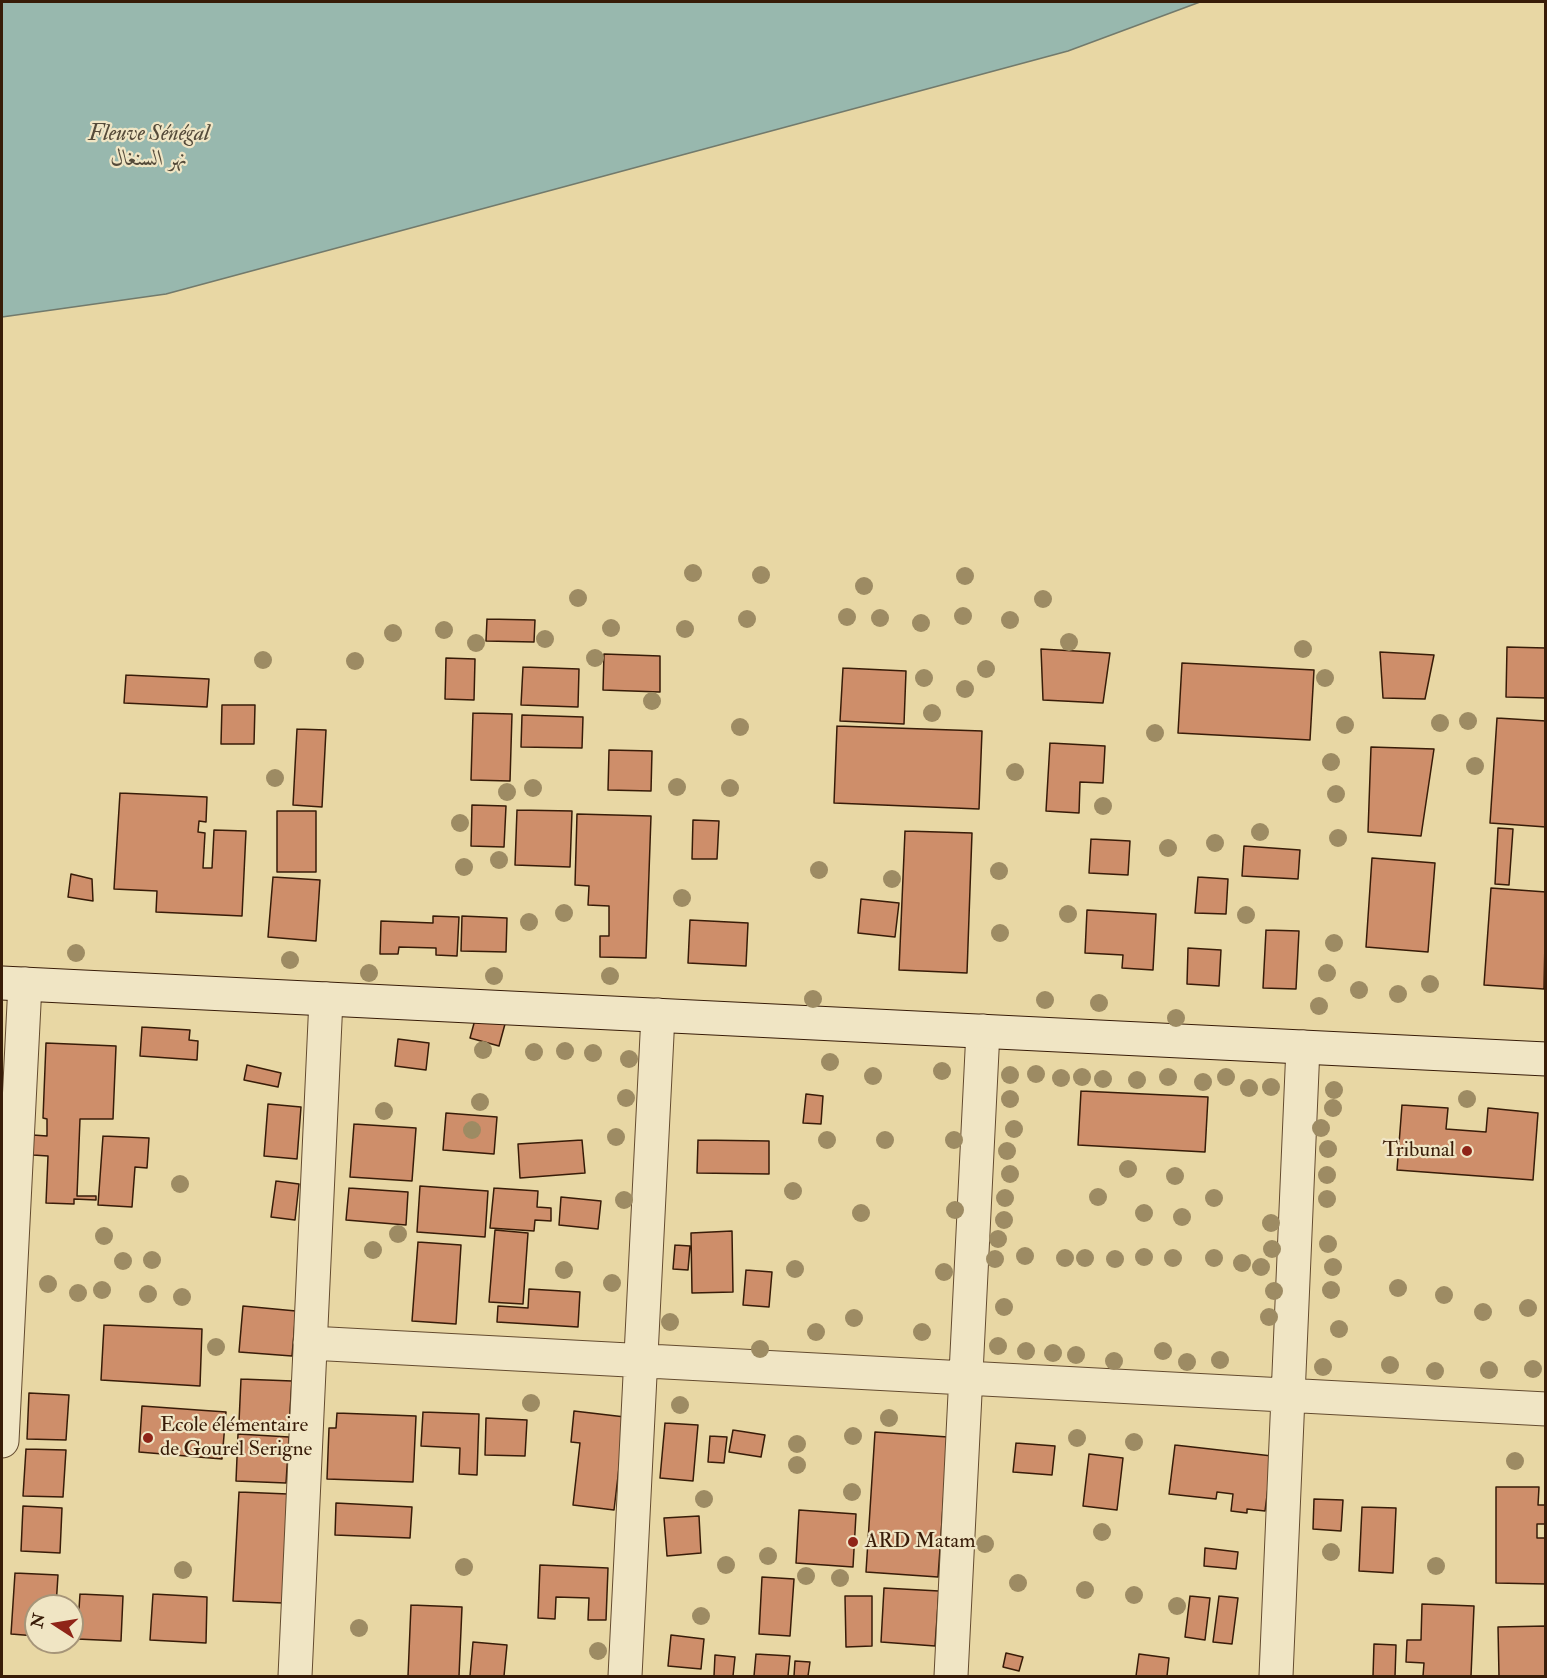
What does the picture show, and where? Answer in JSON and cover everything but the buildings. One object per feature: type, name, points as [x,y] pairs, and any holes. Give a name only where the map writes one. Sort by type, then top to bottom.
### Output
[{"type":"street","points":[[2,1441],[13,984],[1545,1059]]},
{"type":"street","points":[[295,1677],[326,999]]},
{"type":"street","points":[[625,1677],[658,1015]]},
{"type":"street","points":[[951,1677],[983,1031]]},
{"type":"street","points":[[1276,1677],[1303,1047]]},
{"type":"street","points":[[310,1343],[1545,1409]]},
{"type":"water","name":"Fleuve Sénégal نهر السنغال","points":[[2,2],[1200,2],[1068,51],[166,294],[2,317]]},
{"type":"place","name":"Tribunal","points":[[1467,1151]]},
{"type":"place","name":"Ecole élémentaire de Gourel Serigne","points":[[148,1438]]},
{"type":"place","name":"ARD Matam","points":[[853,1542]]}]
